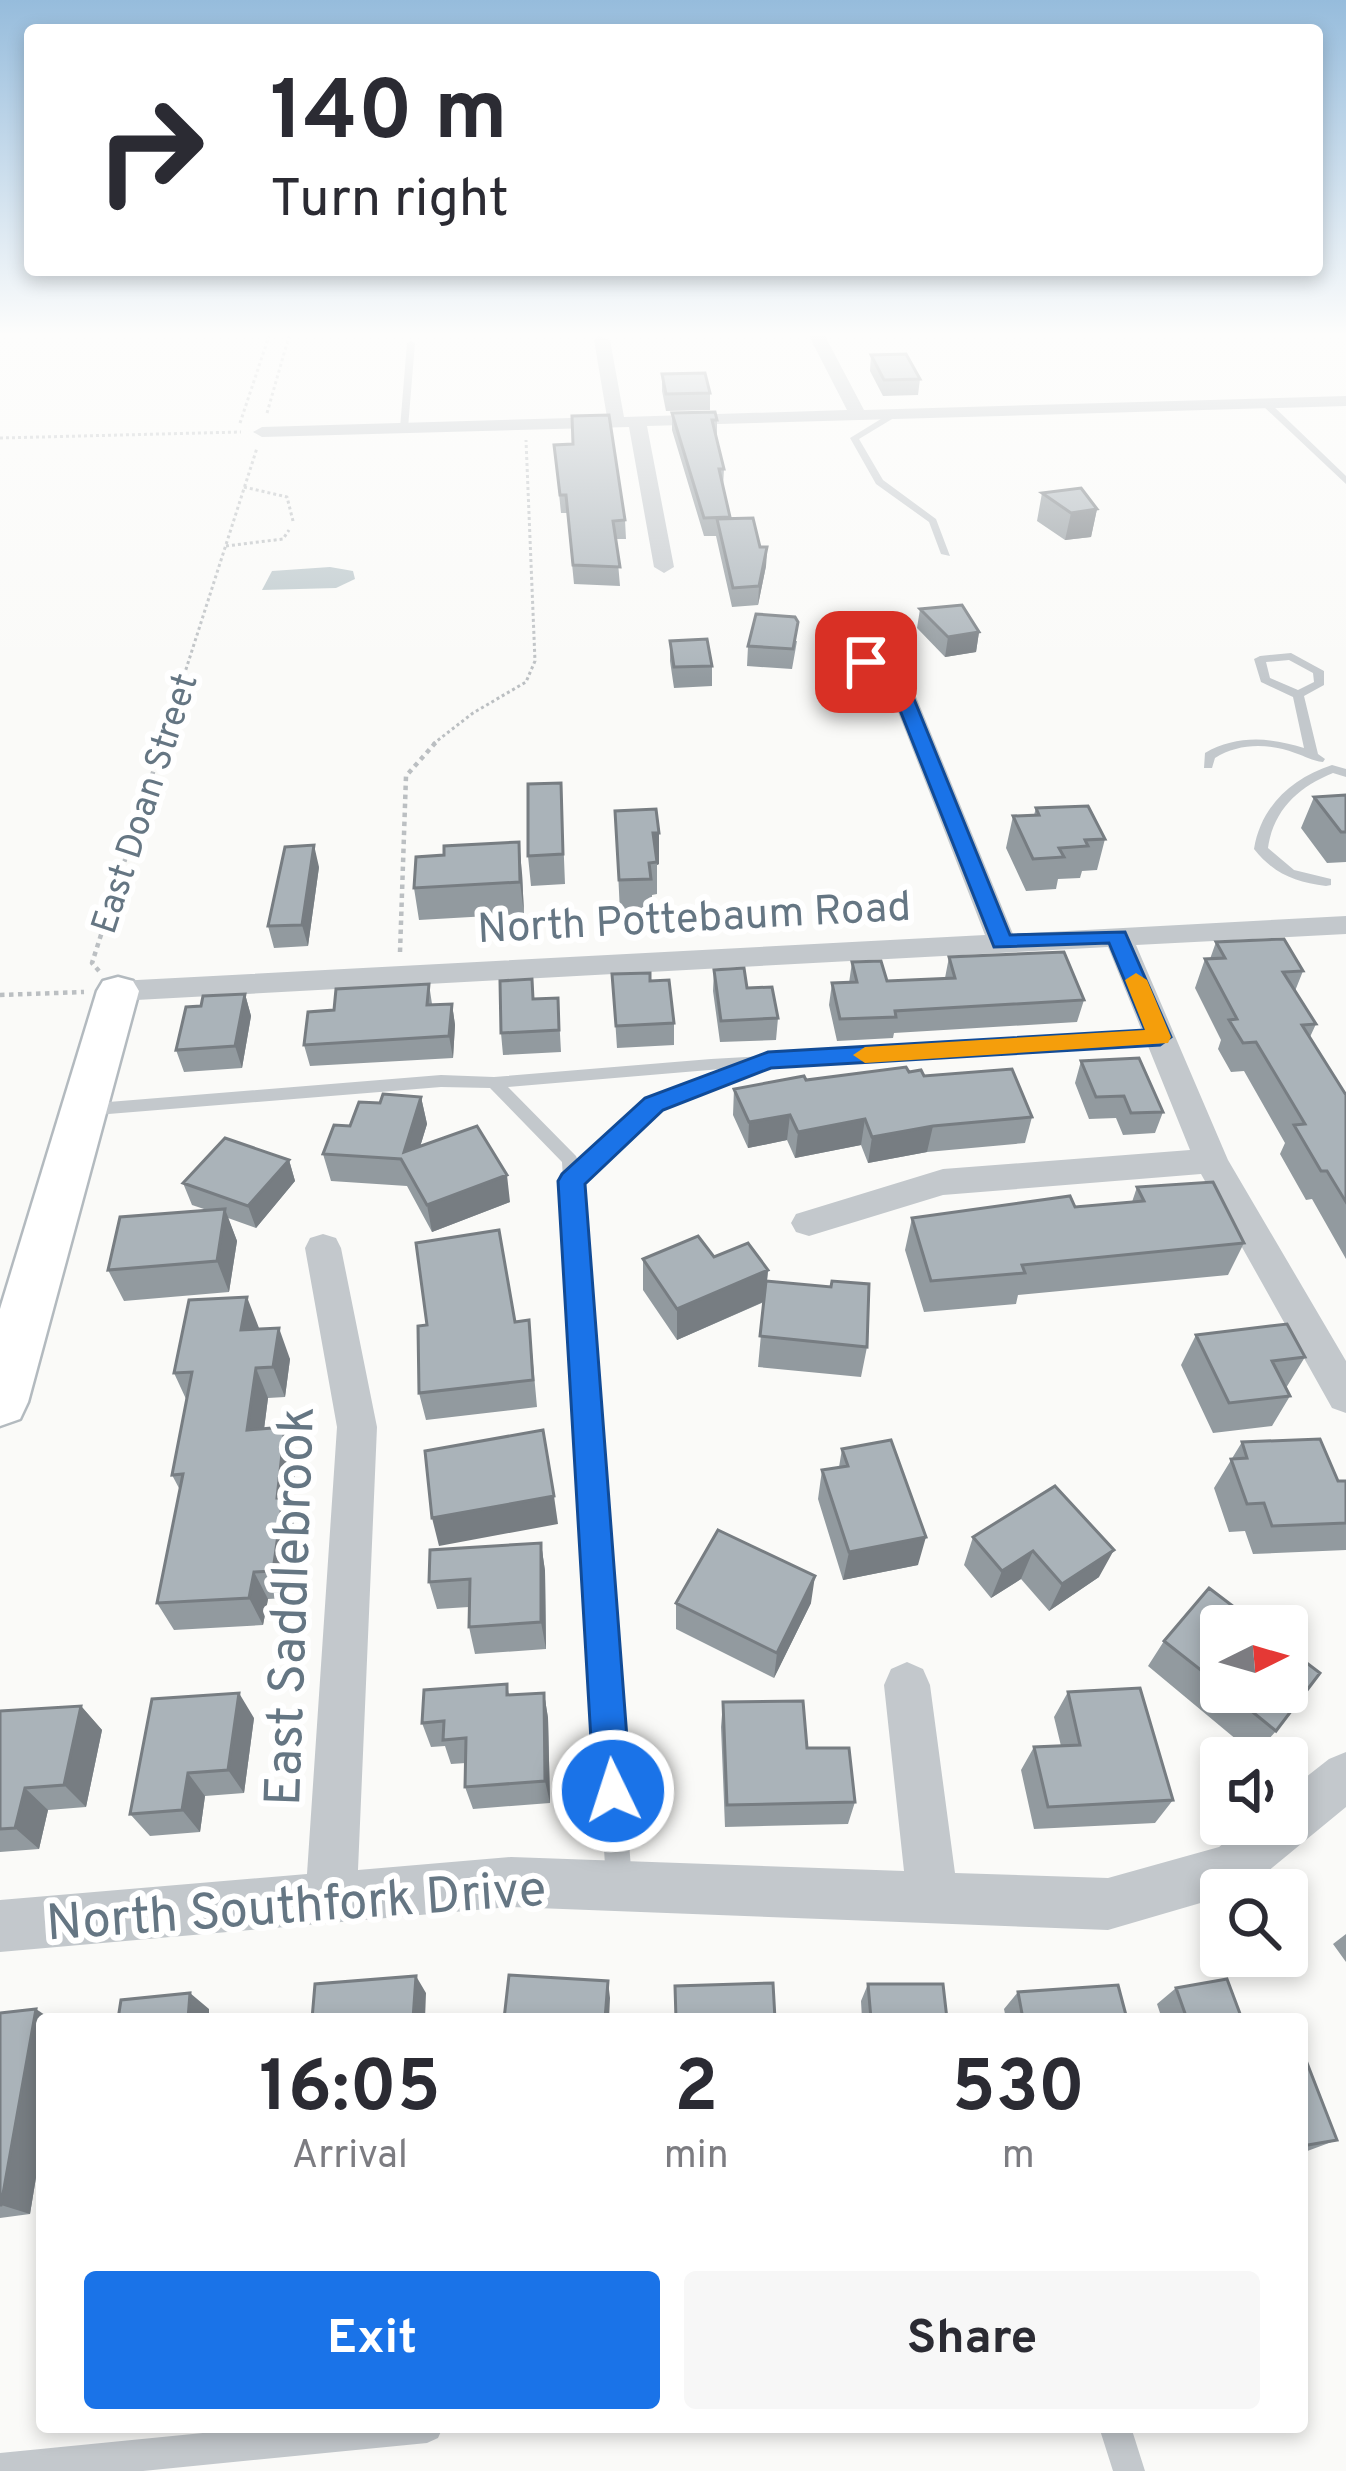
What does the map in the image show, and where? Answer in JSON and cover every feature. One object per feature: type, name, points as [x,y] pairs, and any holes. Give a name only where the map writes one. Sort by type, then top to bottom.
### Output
[{"type":"street","points":[[634,451],[664,567]]},
{"type":"street","points":[[866,662],[898,682],[1002,942]]},
{"type":"street","name":"North Pottebaum Road","points":[[118,991],[1346,925]]},
{"type":"street","points":[[1118,936],[1211,1161],[1346,1396]]},
{"type":"street","name":"East Doan Street","points":[[0,1402],[118,991]]},
{"type":"street","points":[[809,1222],[943,1182],[1211,1161]]},
{"type":"street","name":"East Saddlebrook","points":[[323,1248],[357,1427],[331,1897]]},
{"type":"street","points":[[907,1684],[932,1896]]},
{"type":"street","name":"North Southfork Drive","points":[[0,1926],[511,1882],[1108,1904],[1232,1868],[1346,1777]]},
{"type":"lane","points":[[862,451],[879,482],[933,521],[946,554]]},
{"type":"lane","points":[[1315,451],[1346,481]]},
{"type":"lane","points":[[1291,656],[1318,671],[1320,683],[1298,695],[1265,680],[1260,659],[1291,656]]},
{"type":"lane","points":[[1298,695],[1312,754]]},
{"type":"lane","points":[[1208,765],[1210,756],[1234,743],[1271,744],[1312,754],[1339,771]]},
{"type":"lane","points":[[1326,882],[1296,878],[1276,868],[1261,849],[1262,833],[1295,788],[1339,771]]},
{"type":"lane","points":[[84,1110],[441,1081],[494,1083],[768,1060],[1160,1037]]},
{"type":"lane","points":[[571,1181],[654,1104],[768,1060]]},
{"type":"lane","points":[[494,1083],[570,1160],[620,1885]]},
{"type":"lane","points":[[0,2469],[144,2463],[380,2433]]},
{"type":"lane","points":[[1117,2433],[1130,2471]]},
{"type":"path","name":"East Doan Street","points":[[118,991],[92,963],[256,451]]},
{"type":"path","points":[[399,974],[406,776],[426,750],[473,713],[526,682],[536,661],[526,451]]},
{"type":"path","points":[[244,487],[287,497],[293,505],[292,521]]},
{"type":"path","points":[[226,546],[283,539],[289,530]]},
{"type":"path","points":[[0,995],[118,991]]},
{"type":"shaded area","points":[[330,567],[353,571],[355,579],[336,588],[262,590],[272,571]]},
{"type":"building","points":[[555,451],[615,451],[625,520],[613,521],[620,567],[573,565],[566,495],[560,495]]},
{"type":"building","points":[[684,451],[720,451],[730,517],[704,518]]},
{"type":"building","points":[[1081,488],[1097,509],[1071,513],[1042,493]]},
{"type":"building","points":[[753,518],[760,547],[767,547],[759,586],[733,588],[717,519]]},
{"type":"building","points":[[962,605],[979,632],[948,637],[920,609]]},
{"type":"building","points":[[756,614],[795,617],[793,649],[748,646]]},
{"type":"building","points":[[707,639],[712,666],[674,667],[670,641]]},
{"type":"building","points":[[561,783],[563,854],[528,856],[528,784]]},
{"type":"building","points":[[1346,795],[1346,832],[1341,832],[1314,797]]},
{"type":"building","points":[[1088,806],[1105,839],[1085,840],[1088,846],[1059,848],[1064,857],[1033,859],[1013,816],[1039,815],[1036,808]]},
{"type":"building","points":[[656,809],[657,862],[649,863],[651,879],[619,880],[615,811]]},
{"type":"building","points":[[519,842],[520,882],[414,888],[416,857],[444,855],[444,846]]},
{"type":"building","points":[[314,845],[302,925],[268,926],[285,847]]},
{"type":"building","points":[[1284,939],[1303,971],[1283,972],[1316,1024],[1302,1025],[1346,1095],[1346,1202],[1294,1125],[1305,1124],[1256,1042],[1243,1043],[1229,1020],[1237,1019],[1205,959],[1225,958],[1216,942]]},
{"type":"building","points":[[1064,952],[1084,1000],[895,1011],[896,1017],[840,1019],[832,983],[857,982],[852,962],[881,961],[887,981],[955,978],[949,957]]},
{"type":"building","points":[[744,968],[747,988],[772,987],[778,1018],[721,1021],[714,970]]},
{"type":"building","points":[[650,973],[650,981],[669,980],[674,1023],[616,1026],[612,974]]},
{"type":"building","points":[[532,979],[533,999],[558,998],[559,1030],[501,1033],[500,981]]},
{"type":"building","points":[[429,984],[427,1005],[452,1004],[449,1036],[304,1045],[308,1012],[334,1010],[336,989]]},
{"type":"building","points":[[245,994],[235,1046],[176,1050],[186,1007],[201,1006],[203,996]]},
{"type":"building","points":[[1139,1058],[1163,1112],[1131,1113],[1124,1096],[1096,1097],[1081,1061]]},
{"type":"building","points":[[906,1067],[909,1072],[921,1070],[924,1076],[1012,1069],[1032,1117],[872,1137],[865,1119],[798,1132],[790,1115],[749,1122],[734,1089],[804,1076],[806,1080]]},
{"type":"building","points":[[383,1094],[421,1097],[404,1152],[477,1126],[507,1175],[427,1205],[401,1159],[323,1154],[334,1125],[350,1126],[359,1102],[380,1103]]},
{"type":"building","points":[[225,1138],[289,1160],[248,1206],[183,1183]]},
{"type":"building","points":[[1213,1182],[1244,1243],[1022,1265],[1025,1273],[931,1281],[912,1218],[1070,1196],[1075,1207],[1144,1201],[1137,1187]]},
{"type":"building","points":[[225,1209],[217,1261],[108,1270],[120,1217]]},
{"type":"building","points":[[499,1230],[515,1322],[529,1320],[533,1380],[419,1393],[418,1326],[427,1325],[416,1243]]},
{"type":"building","points":[[698,1236],[714,1257],[748,1243],[768,1270],[677,1309],[643,1259]]},
{"type":"building","points":[[766,1281],[831,1287],[832,1281],[869,1284],[867,1347],[760,1336]]},
{"type":"building","points":[[247,1297],[241,1330],[279,1328],[273,1367],[256,1368],[247,1430],[285,1427],[277,1498],[283,1498],[273,1571],[254,1572],[249,1598],[157,1603],[183,1474],[172,1475],[192,1372],[174,1373],[189,1300]]},
{"type":"building","points":[[1287,1324],[1305,1357],[1272,1361],[1290,1396],[1229,1403],[1196,1335]]},
{"type":"building","points":[[543,1430],[554,1496],[432,1518],[425,1451]]},
{"type":"building","points":[[1320,1439],[1338,1481],[1346,1481],[1346,1523],[1272,1526],[1264,1503],[1247,1504],[1231,1459],[1247,1458],[1242,1442]]},
{"type":"building","points":[[891,1440],[926,1537],[849,1552],[822,1470],[848,1466],[842,1449]]},
{"type":"building","points":[[1055,1486],[1114,1550],[1062,1584],[1033,1551],[1002,1571],[973,1537]]},
{"type":"building","points":[[718,1530],[815,1576],[777,1653],[676,1603]]},
{"type":"building","points":[[541,1543],[541,1622],[469,1627],[470,1579],[429,1582],[430,1550]]},
{"type":"building","points":[[1209,1588],[1231,1605],[1200,1605],[1200,1669],[1164,1641]]},
{"type":"building","points":[[1308,1664],[1320,1673],[1308,1689]]},
{"type":"building","points":[[507,1684],[507,1695],[544,1693],[545,1781],[465,1787],[466,1738],[443,1740],[444,1721],[422,1723],[424,1690]]},
{"type":"building","points":[[1140,1688],[1173,1800],[1048,1807],[1034,1747],[1080,1745],[1068,1692]]},
{"type":"building","points":[[239,1693],[228,1770],[188,1773],[182,1810],[130,1814],[152,1699]]},
{"type":"building","points":[[803,1701],[807,1748],[849,1748],[855,1802],[727,1805],[723,1702]]},
{"type":"building","points":[[81,1706],[64,1785],[25,1788],[15,1828],[0,1829],[0,1711]]},
{"type":"building","points":[[1254,1713],[1290,1713],[1276,1731]]},
{"type":"building","points":[[509,1975],[608,1981],[605,2013],[505,2013]]},
{"type":"building","points":[[416,1976],[413,2013],[313,2013],[315,1984]]},
{"type":"building","points":[[1227,1979],[1240,2013],[1185,2013],[1176,1988]]},
{"type":"building","points":[[773,1983],[775,2013],[676,2013],[675,1986]]},
{"type":"building","points":[[868,1984],[943,1984],[946,2013],[870,2013]]},
{"type":"building","points":[[1118,1985],[1125,2013],[1022,2013],[1018,1992]]},
{"type":"building","points":[[190,1993],[188,2013],[119,2013],[121,2000]]},
{"type":"building","points":[[36,2009],[1,2205],[0,2205],[0,2013]]},
{"type":"building","points":[[1308,2065],[1337,2140],[1308,2145]]},
{"type":"slow traffic","points":[[865,1055],[1160,1037],[1136,980]]},
{"type":"route","points":[[613,1791],[571,1181],[654,1104],[768,1060],[1160,1037],[1118,936],[1002,942],[898,682],[866,662]]}]
